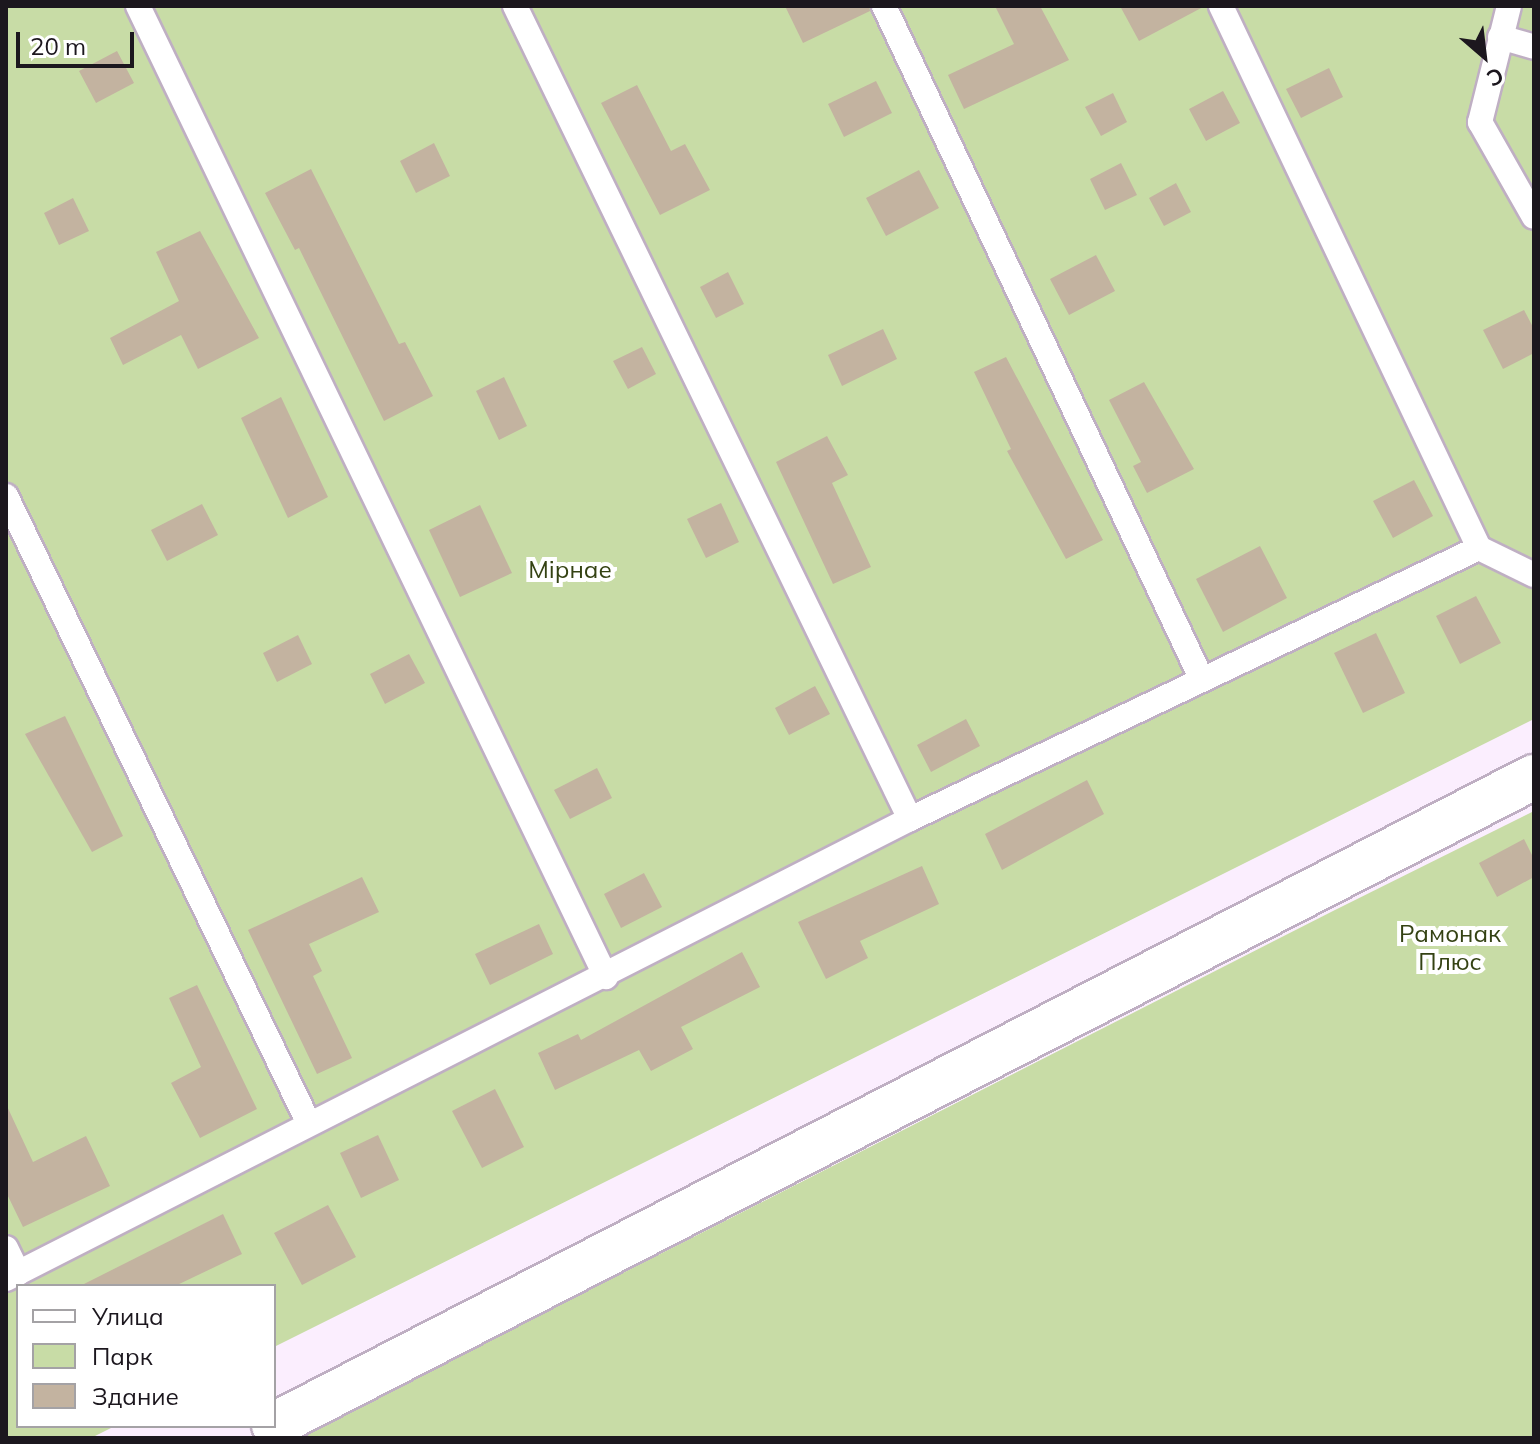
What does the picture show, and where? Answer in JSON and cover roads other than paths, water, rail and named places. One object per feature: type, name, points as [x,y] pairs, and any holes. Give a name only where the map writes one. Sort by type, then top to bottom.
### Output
[{"type":"street","points":[[276,1423],[1534,777]]},
{"type":"street","points":[[247,1438],[267,1428]]},
{"type":"lane","points":[[138,6],[606,977]]},
{"type":"lane","points":[[515,6],[910,819]]},
{"type":"lane","points":[[884,6],[1202,680]]},
{"type":"lane","points":[[1221,6],[1479,548],[1534,575]]},
{"type":"lane","points":[[1509,6],[1480,122],[1534,217]]},
{"type":"lane","points":[[1500,37],[1534,47]]},
{"type":"lane","points":[[6,496],[309,1124]]},
{"type":"lane","points":[[6,1248],[12,1276],[606,977],[910,819],[1479,548]]},
{"type":"park label","name":"Мірнае","points":[[570,570]]},
{"type":"park label","name":"Рамонак Плюс","points":[[1450,948]]}]
